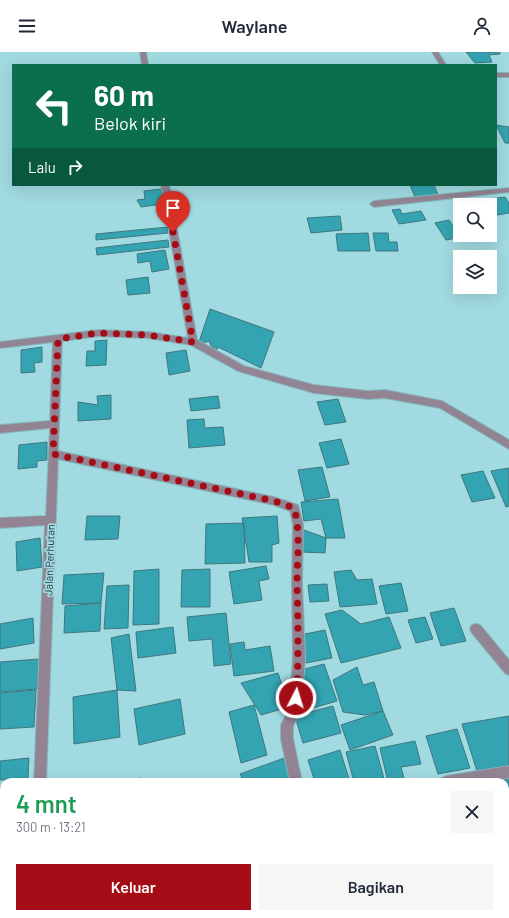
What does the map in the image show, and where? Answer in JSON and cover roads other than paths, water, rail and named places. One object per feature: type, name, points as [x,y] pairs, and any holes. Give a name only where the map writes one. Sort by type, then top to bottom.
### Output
[{"type":"street","points":[[143,52],[145,64]]},
{"type":"street","points":[[435,52],[442,64]]},
{"type":"street","points":[[497,75],[509,75]]},
{"type":"street","points":[[165,186],[193,342]]},
{"type":"street","points":[[374,204],[509,190]]},
{"type":"street","points":[[0,345],[98,333],[148,335],[193,342],[241,369],[314,389],[368,395],[385,394],[442,405],[509,445]]},
{"type":"street","name":"Jalan Perhutan","points":[[40,778],[58,339]]},
{"type":"street","points":[[0,429],[55,424]]},
{"type":"street","points":[[53,454],[274,501],[294,508],[298,524],[297,583],[299,659],[295,710],[288,725],[287,739],[295,778]]},
{"type":"street","points":[[0,523],[51,520]]},
{"type":"street","points":[[476,628],[509,669]]},
{"type":"street","points":[[471,778],[509,772]]}]
